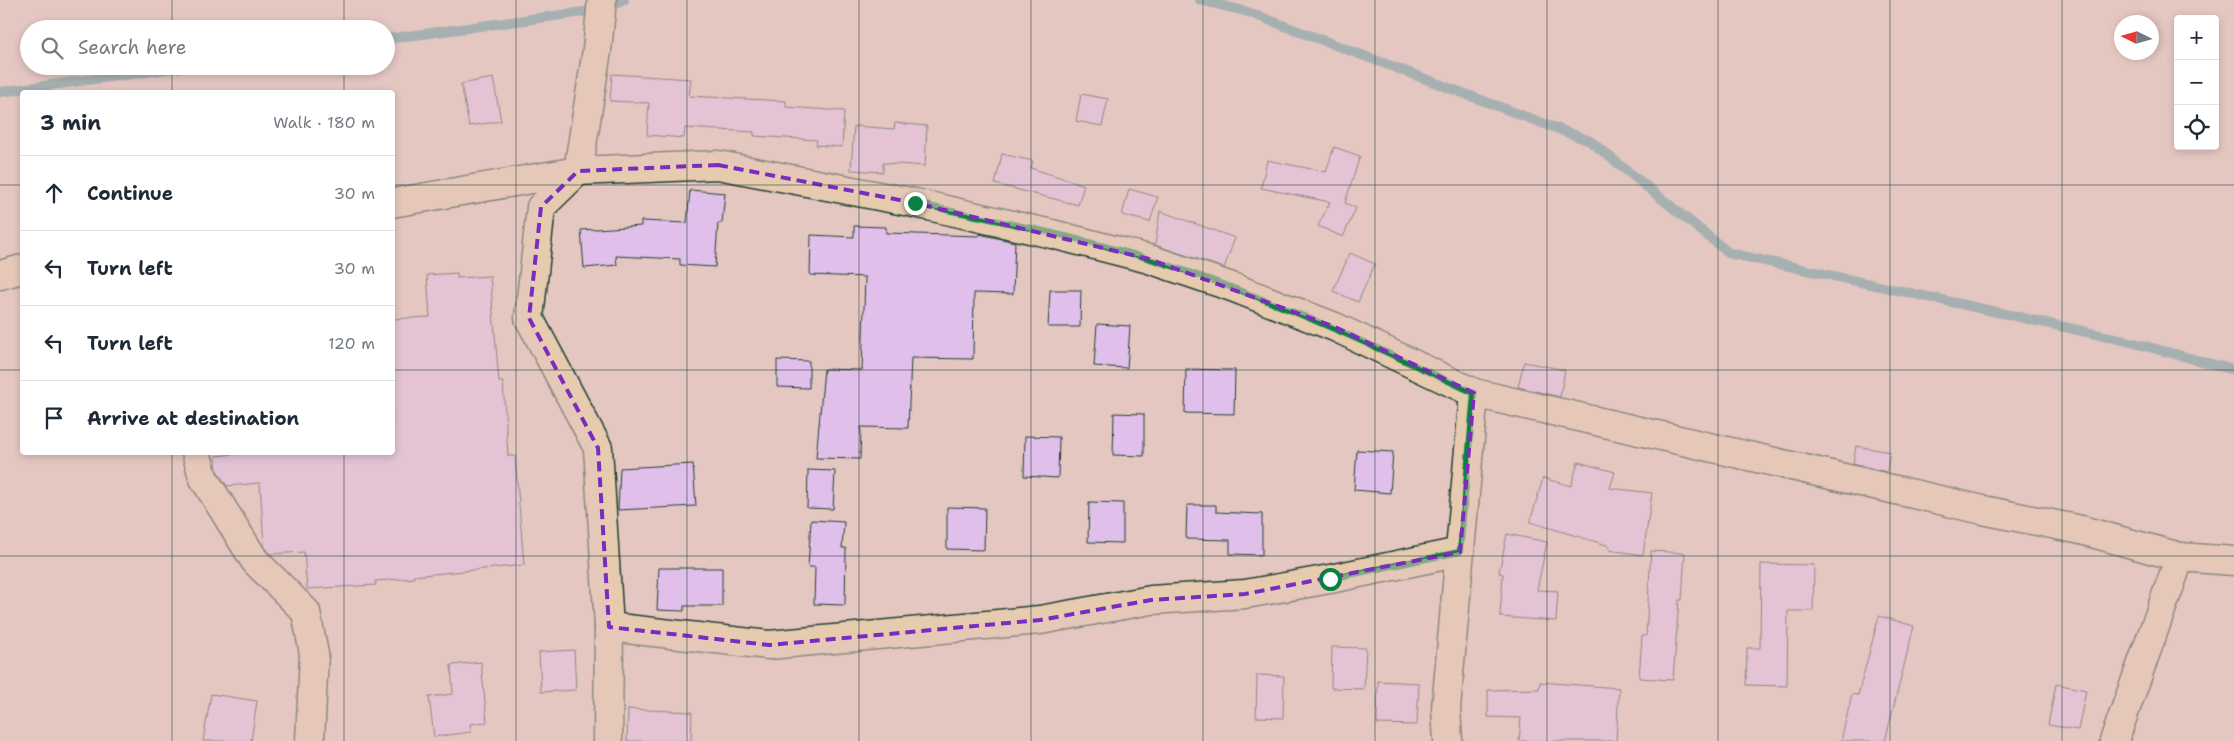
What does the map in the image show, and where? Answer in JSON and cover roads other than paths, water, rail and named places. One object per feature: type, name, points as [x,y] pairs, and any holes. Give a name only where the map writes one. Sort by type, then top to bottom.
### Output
[{"type":"street","points":[[602,0],[597,50],[578,171],[541,206],[530,318],[598,448],[609,627],[608,741]]},
{"type":"street","points":[[395,202],[578,171],[718,165],[915,203],[1052,234],[1148,259],[1232,287],[1335,328],[1474,393],[1983,510],[2081,530],[2180,557],[2234,561]]},
{"type":"street","points":[[0,275],[20,270]]},
{"type":"street","points":[[1448,741],[1446,708],[1474,393]]},
{"type":"street","points":[[197,455],[203,477],[255,561],[306,612],[314,654],[310,741]]},
{"type":"street","points":[[609,627],[769,645],[1040,620],[1151,600],[1245,594],[1330,579],[1460,552]]},
{"type":"street","points":[[2114,741],[2180,557]]},
{"type":"waterway","points":[[395,38],[605,9],[624,0]]},
{"type":"waterway","points":[[1200,0],[1248,12],[1590,141],[1729,253],[2123,340],[2234,370]]},
{"type":"waterway","points":[[0,92],[124,75]]}]
